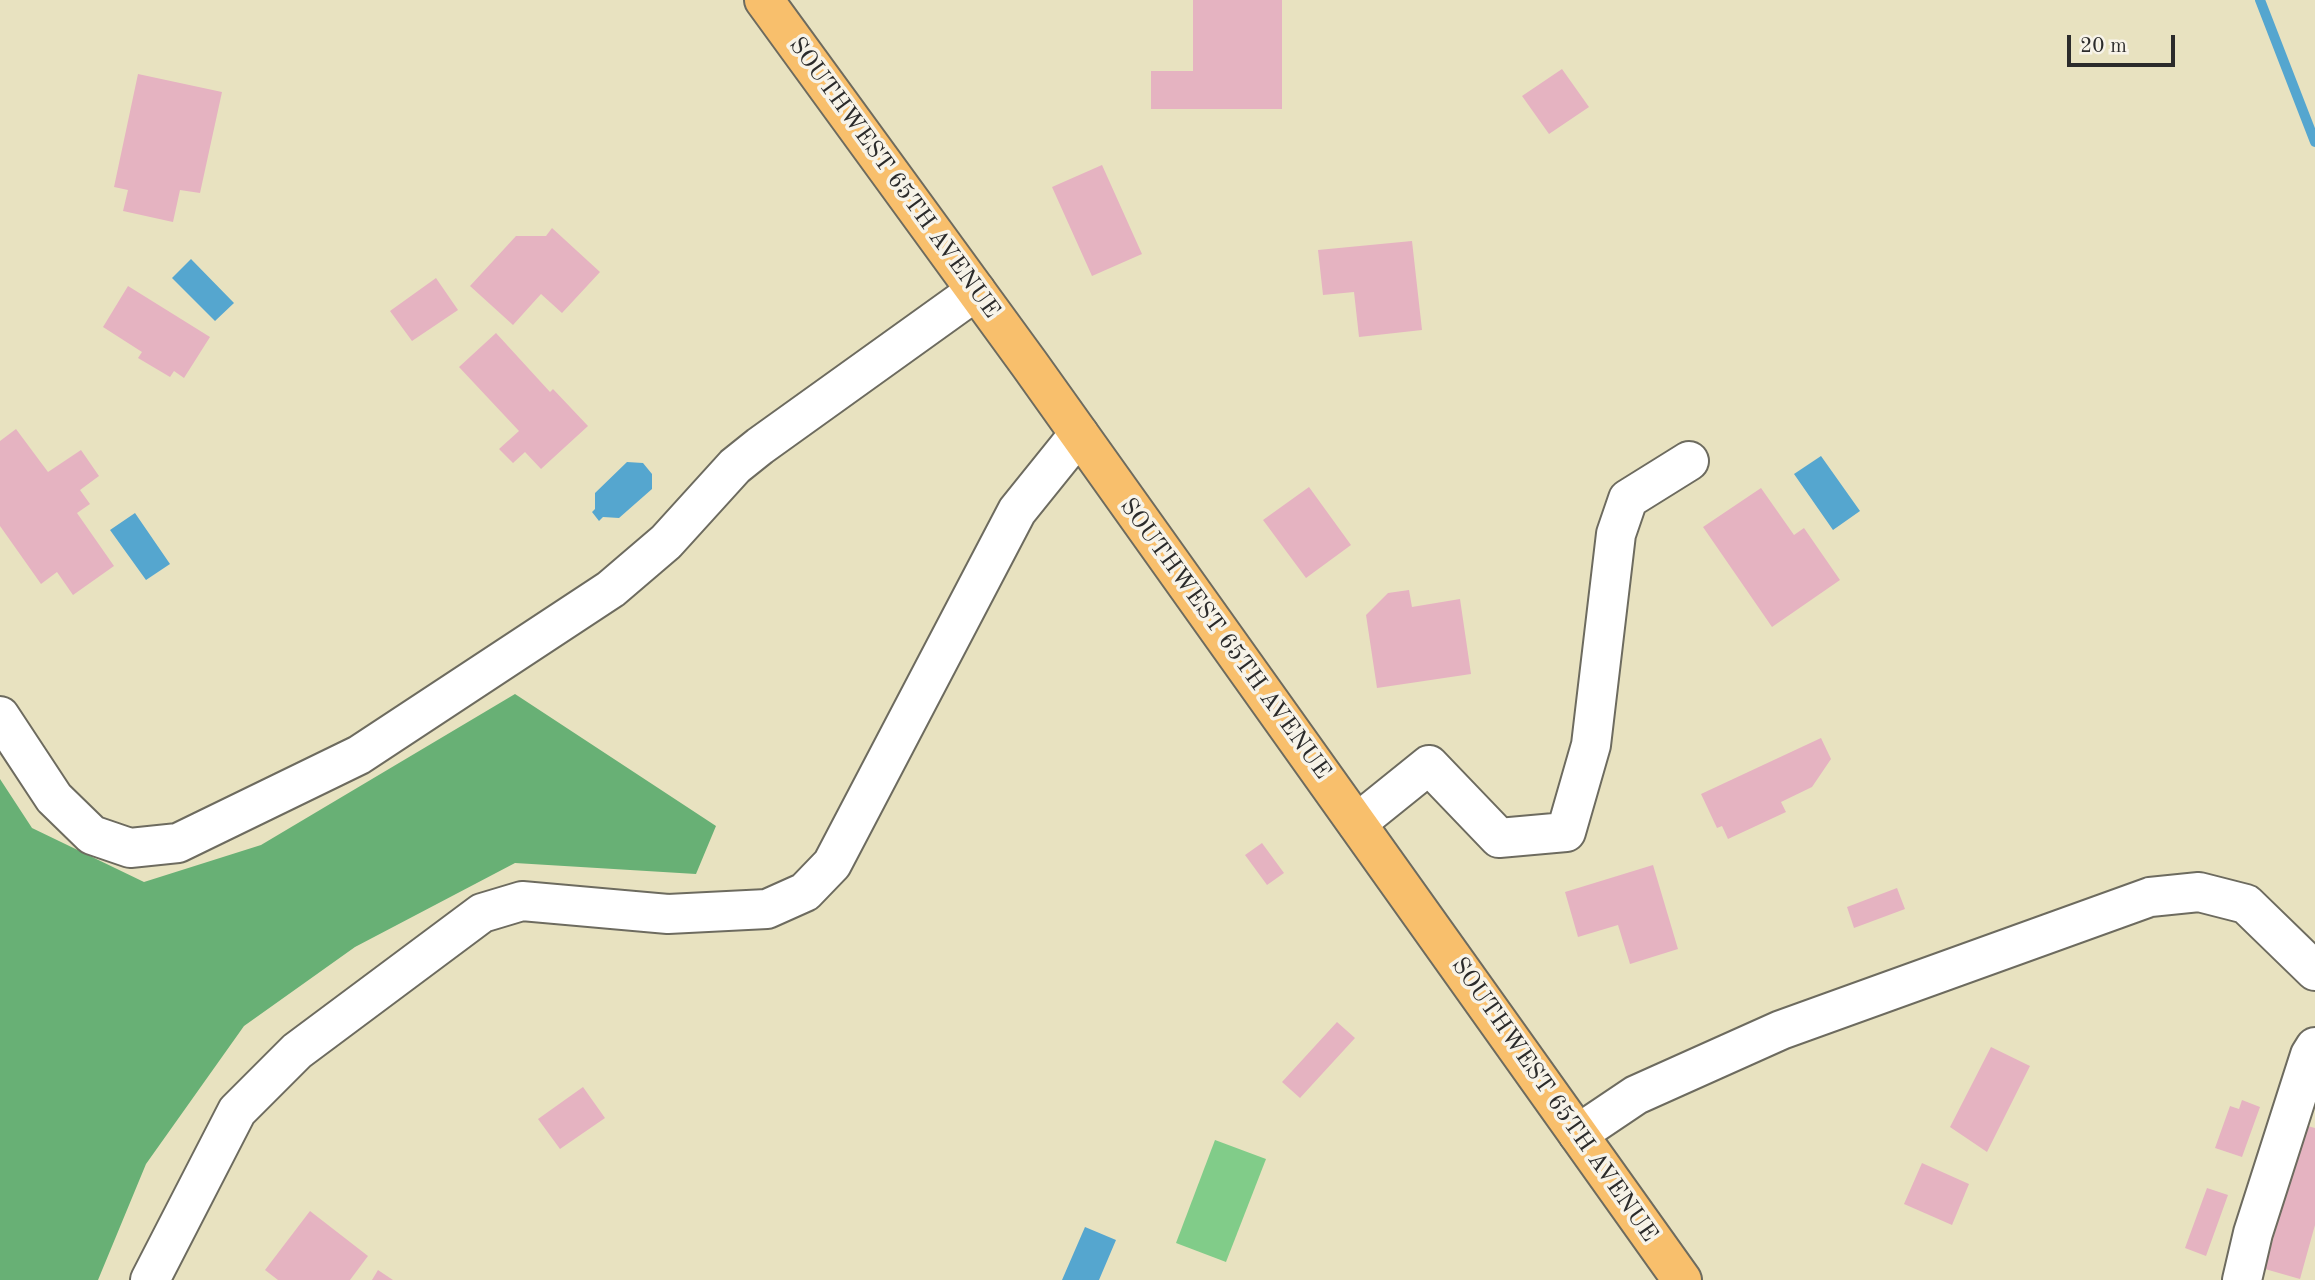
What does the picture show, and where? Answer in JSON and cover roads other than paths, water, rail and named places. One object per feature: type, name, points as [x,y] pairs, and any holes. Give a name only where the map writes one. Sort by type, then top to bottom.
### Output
[{"type":"main road","name":"SOUTHWEST 65TH AVENUE","points":[[764,0],[1079,434],[1682,1280]]},
{"type":"lane","points":[[0,716],[54,798],[92,835],[130,848],[178,843],[359,755],[611,589],[666,542],[735,466],[976,291]]},
{"type":"lane","points":[[150,1280],[237,1111],[297,1051],[482,913],[522,901],[668,914],[767,909],[805,892],[832,864],[1017,512],[1079,434]]},
{"type":"lane","points":[[1357,823],[1429,765],[1499,838],[1566,832],[1591,745],[1616,534],[1628,499],[1689,461]]},
{"type":"lane","points":[[1578,1134],[1636,1095],[1782,1030],[2150,897],[2199,892],[2246,904],[2315,971]]},
{"type":"lane","points":[[2242,1280],[2253,1233],[2315,1047]]},
{"type":"water","points":[[191,259],[234,303],[215,321],[172,278]]},
{"type":"water","points":[[1821,456],[1860,511],[1833,530],[1794,474]]},
{"type":"water","points":[[627,462],[643,463],[652,474],[652,489],[619,518],[603,517],[599,521],[592,512],[595,509],[595,493]]},
{"type":"water","points":[[135,513],[170,564],[146,580],[110,530]]},
{"type":"water","points":[[1085,1227],[1116,1240],[1099,1280],[1062,1280]]},
{"type":"waterway","points":[[2260,0],[2315,142]]}]
